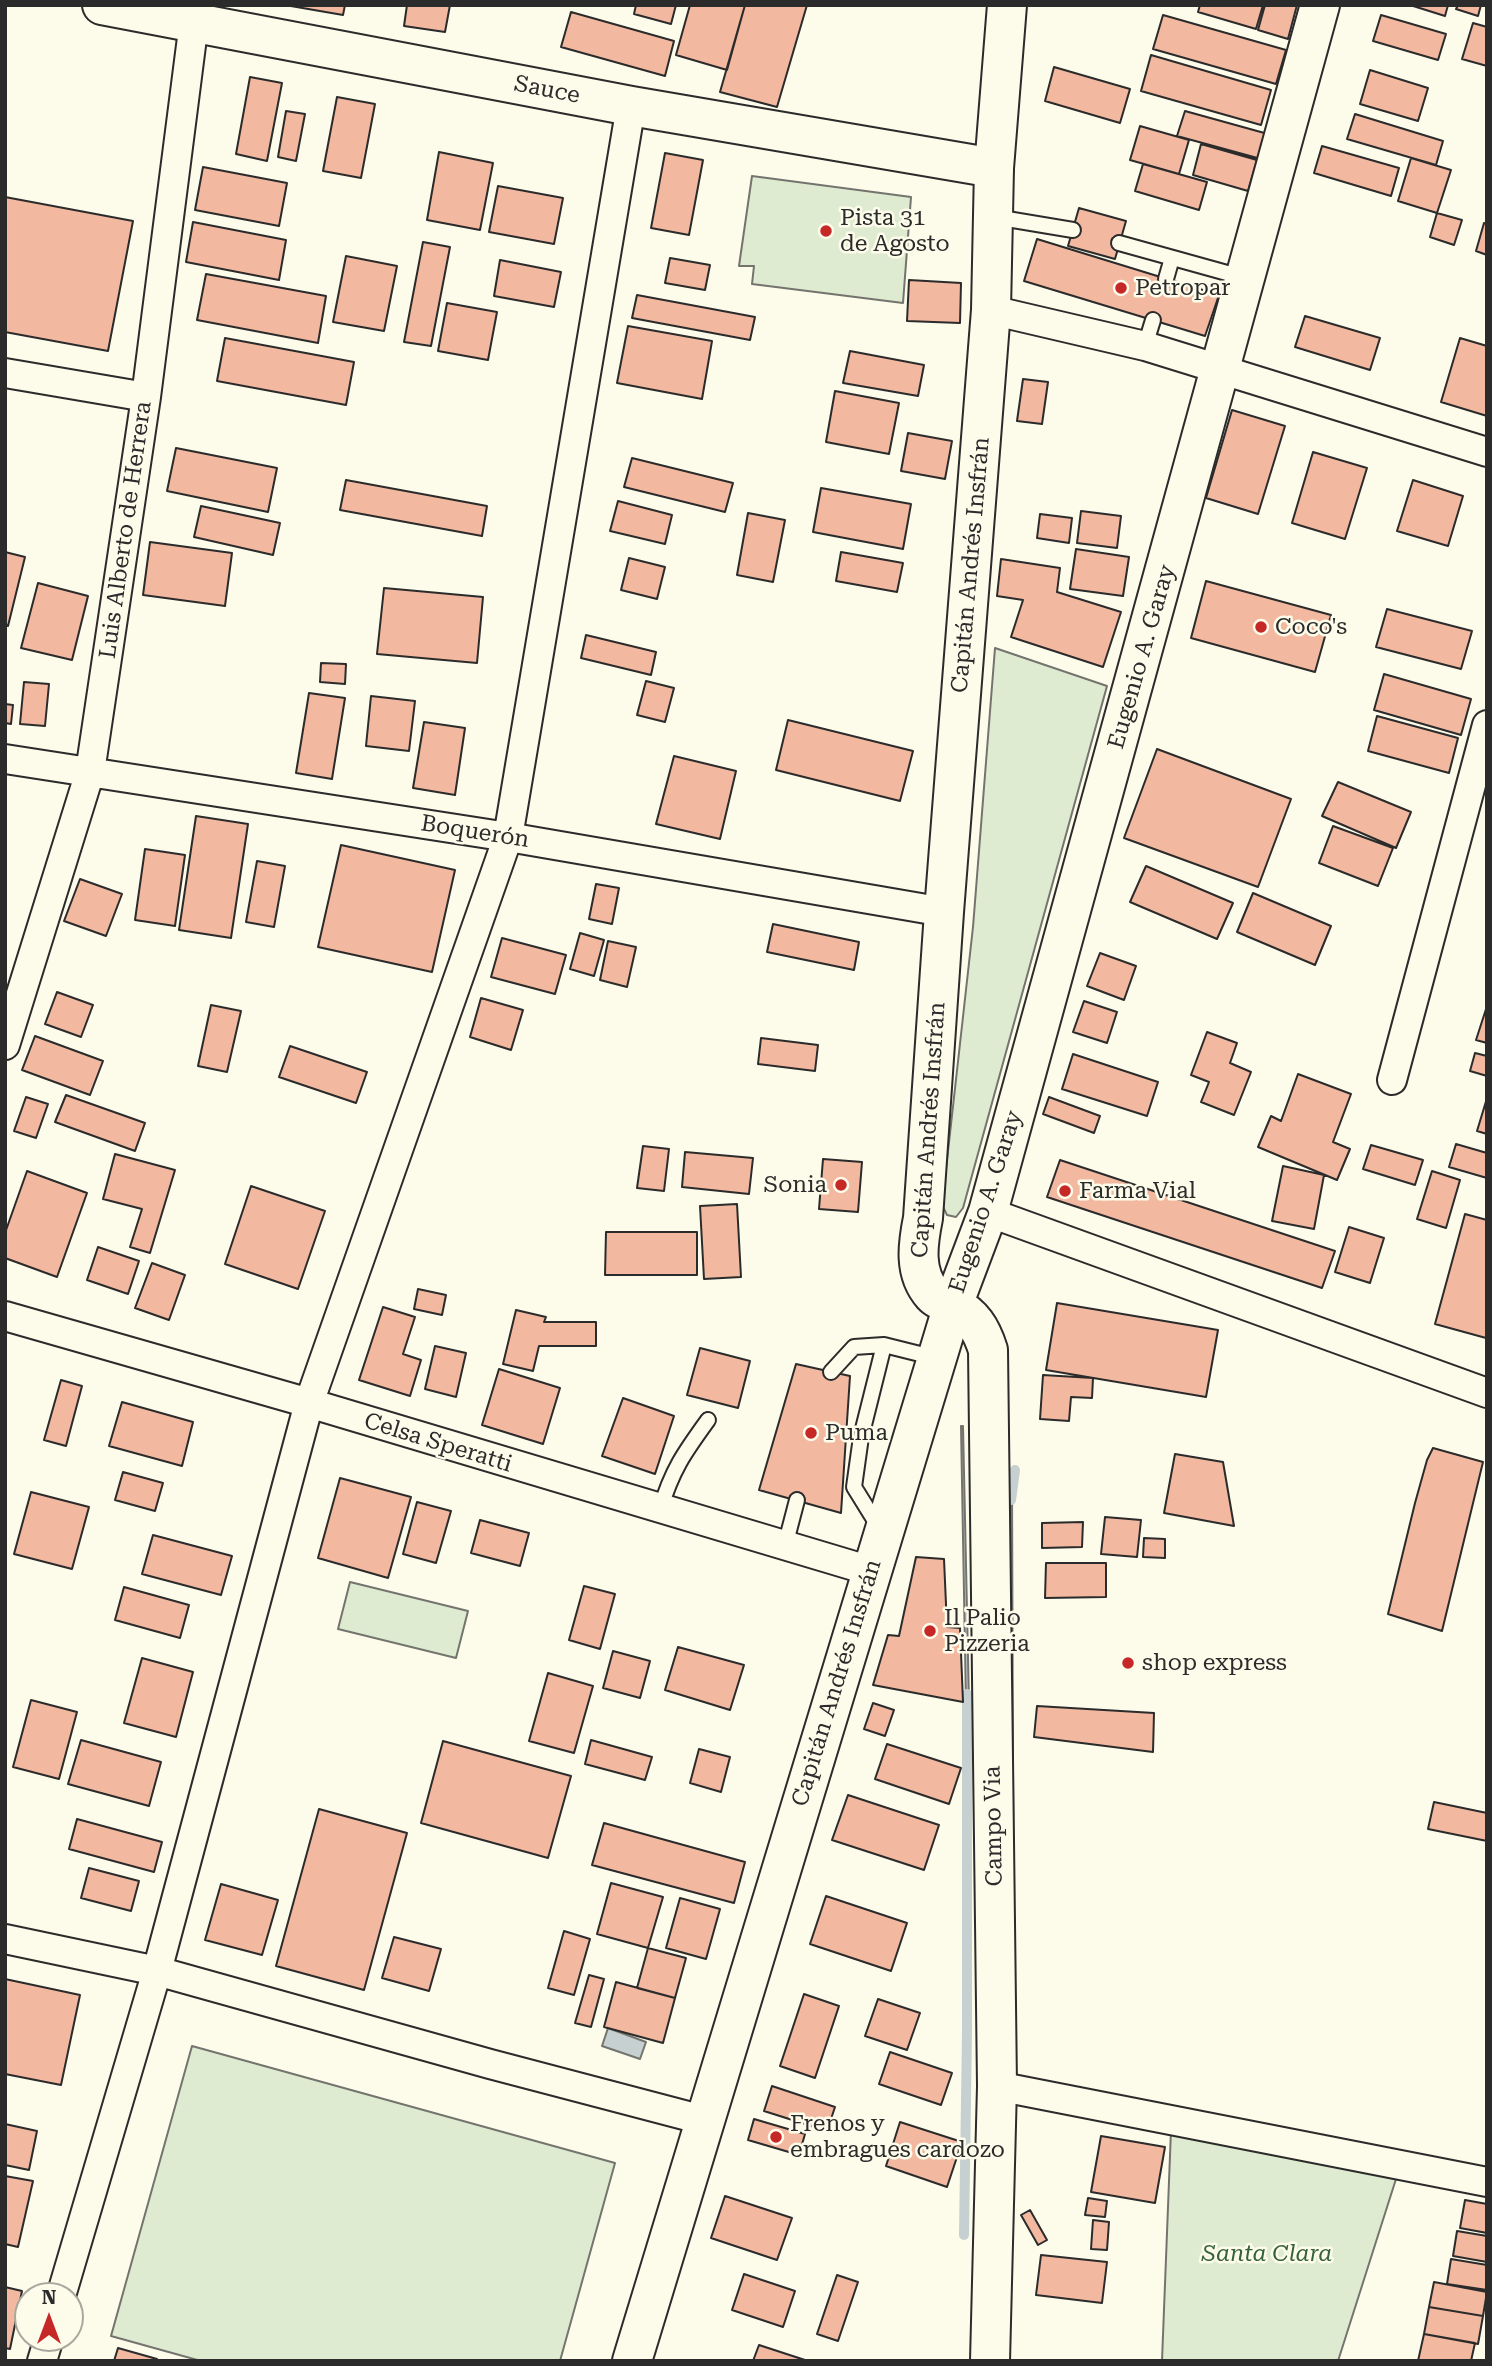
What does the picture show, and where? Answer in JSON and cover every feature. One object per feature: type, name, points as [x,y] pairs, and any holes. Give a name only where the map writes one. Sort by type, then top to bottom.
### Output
[{"type":"main road","name":"Sauce","points":[[103,5],[197,14],[631,106],[994,168]]},
{"type":"main road","name":"Capitán Andrés Insfrán","points":[[632,2361],[703,2120],[953,1305],[933,1296],[920,1270],[917,1244],[923,1218],[991,310],[994,168],[1007,5]]},
{"type":"main road","name":"Eugenio A. Garay","points":[[953,1305],[988,1212],[1320,5]]},
{"type":"main road","name":"Campo Via","points":[[953,1305],[968,1313],[978,1324],[988,1350],[997,2086],[990,2361]]},
{"type":"street","name":"Luis Alberto de Herrera","points":[[5,1045],[90,772],[146,397],[197,14]]},
{"type":"street","points":[[65,2282],[157,1970],[309,1404],[508,837],[631,106]]},
{"type":"street","points":[[991,310],[1149,333],[1221,370],[1487,452]]},
{"type":"street","points":[[5,373],[146,397]]},
{"type":"street","points":[[1392,1080],[1487,725]]},
{"type":"street","name":"Boquerón","points":[[5,759],[508,837],[944,912]]},
{"type":"street","points":[[988,1212],[1487,1394]]},
{"type":"street","name":"Celsa Speratti","points":[[5,1316],[871,1572]]},
{"type":"street","points":[[5,1940],[157,1970],[490,2064],[703,2120]]},
{"type":"street","points":[[997,2086],[1487,2182]]},
{"type":"lane","points":[[993,217],[1073,230]]},
{"type":"lane","points":[[1119,243],[1246,279]]},
{"type":"lane","points":[[1166,279],[1172,258]]},
{"type":"lane","points":[[883,1533],[854,1488],[861,1437],[884,1345]]},
{"type":"lane","points":[[831,1372],[854,1347],[884,1345],[937,1358]]},
{"type":"lane","points":[[660,1510],[669,1479],[708,1420]]},
{"type":"lane","points":[[785,1546],[797,1500]]},
{"type":"green space","name":"Pista 31 de Agosto","points":[[752,176],[911,197],[903,303],[752,284],[754,266],[739,266]]},
{"type":"green space","points":[[995,648],[1107,686],[963,1208],[956,1217],[947,1215],[942,1205],[973,927]]},
{"type":"green space","points":[[350,1582],[468,1611],[456,1658],[338,1629]]},
{"type":"green space","points":[[192,2046],[615,2163],[560,2361],[201,2361],[111,2336]]},
{"type":"green space","name":"Santa Clara","points":[[1171,2130],[1396,2179],[1338,2361],[1162,2361]]},
{"type":"shaded area","points":[[963,1426],[969,1704],[966,1704]]},
{"type":"shaded area","points":[[1012,1490],[1014,2057],[1011,2056]]},
{"type":"shaded area","points":[[608,2028],[646,2042],[640,2059],[602,2046]]},
{"type":"building","points":[[285,5],[345,5],[343,15]]},
{"type":"building","points":[[407,5],[450,5],[445,32],[404,26]]},
{"type":"building","points":[[636,5],[676,5],[671,24],[634,14]]},
{"type":"building","points":[[690,5],[745,5],[727,70],[676,55]]},
{"type":"building","points":[[745,5],[807,5],[777,107],[720,92]]},
{"type":"building","points":[[1200,5],[1263,5],[1256,29],[1198,12]]},
{"type":"building","points":[[1265,5],[1297,5],[1288,39],[1258,30]]},
{"type":"building","points":[[1410,5],[1448,5],[1445,16]]},
{"type":"building","points":[[1458,5],[1481,5],[1478,16],[1456,9]]},
{"type":"building","points":[[571,12],[674,41],[665,76],[561,47]]},
{"type":"building","points":[[1163,15],[1286,50],[1276,84],[1153,49]]},
{"type":"building","points":[[1381,15],[1446,34],[1438,60],[1373,41]]},
{"type":"building","points":[[1473,23],[1487,27],[1487,66],[1462,59]]},
{"type":"building","points":[[1151,55],[1271,90],[1261,125],[1141,91]]},
{"type":"building","points":[[1054,67],[1130,89],[1120,123],[1045,101]]},
{"type":"building","points":[[1370,70],[1428,88],[1418,121],[1360,104]]},
{"type":"building","points":[[250,77],[282,83],[267,161],[236,154]]},
{"type":"building","points":[[337,97],[375,104],[361,178],[323,171]]},
{"type":"building","points":[[286,111],[305,114],[296,161],[278,157]]},
{"type":"building","points":[[1185,111],[1268,134],[1261,159],[1177,136]]},
{"type":"building","points":[[1355,114],[1443,141],[1436,165],[1347,139]]},
{"type":"building","points":[[1140,126],[1189,140],[1179,174],[1130,160]]},
{"type":"building","points":[[1201,144],[1257,160],[1248,191],[1193,175]]},
{"type":"building","points":[[1322,146],[1399,168],[1391,196],[1314,173]]},
{"type":"building","points":[[439,152],[493,163],[480,230],[427,220]]},
{"type":"building","points":[[665,153],[703,160],[689,235],[651,228]]},
{"type":"building","points":[[1411,158],[1451,170],[1437,213],[1398,201]]},
{"type":"building","points":[[1143,164],[1207,182],[1199,210],[1135,191]]},
{"type":"building","points":[[203,167],[287,183],[279,226],[195,210]]},
{"type":"building","points":[[498,186],[563,198],[554,244],[489,232]]},
{"type":"building","points":[[5,197],[133,221],[108,351],[5,332]]},
{"type":"building","points":[[1079,208],[1126,221],[1115,259],[1068,246]]},
{"type":"building","points":[[1437,213],[1462,220],[1454,245],[1430,237]]},
{"type":"building","points":[[193,222],[286,240],[279,280],[186,262]]},
{"type":"building","points":[[1484,223],[1487,224],[1487,255],[1476,251]]},
{"type":"building","name":"Petropar","points":[[1037,239],[1219,295],[1205,336],[1024,281]]},
{"type":"building","points":[[423,242],[450,247],[431,346],[404,342]]},
{"type":"building","points":[[346,256],[397,266],[384,331],[333,322]]},
{"type":"building","points":[[670,258],[710,265],[705,290],[665,283]]},
{"type":"building","points":[[500,260],[561,272],[554,307],[494,296]]},
{"type":"building","points":[[206,274],[326,296],[318,343],[197,320]]},
{"type":"building","points":[[909,280],[961,283],[960,323],[907,321]]},
{"type":"building","points":[[637,295],[755,317],[750,340],[632,318]]},
{"type":"building","points":[[447,303],[497,312],[488,360],[438,351]]},
{"type":"building","points":[[1305,316],[1380,338],[1370,370],[1295,347]]},
{"type":"building","points":[[628,326],[712,341],[702,399],[617,383]]},
{"type":"building","points":[[225,338],[354,362],[346,405],[217,381]]},
{"type":"building","points":[[1460,338],[1487,346],[1487,416],[1441,402]]},
{"type":"building","points":[[850,351],[924,365],[918,396],[843,383]]},
{"type":"building","points":[[1023,379],[1048,382],[1042,424],[1017,421]]},
{"type":"building","points":[[835,391],[899,403],[889,454],[826,442]]},
{"type":"building","points":[[1232,410],[1285,426],[1258,514],[1206,498]]},
{"type":"building","points":[[908,433],[952,441],[945,479],[901,471]]},
{"type":"building","points":[[176,448],[277,468],[268,512],[167,491]]},
{"type":"building","points":[[1313,452],[1367,468],[1345,539],[1292,523]]},
{"type":"building","points":[[632,458],[733,483],[725,512],[624,487]]},
{"type":"building","points":[[346,480],[487,506],[482,536],[340,510]]},
{"type":"building","points":[[1413,480],[1463,496],[1448,546],[1397,531]]},
{"type":"building","points":[[821,488],[911,504],[903,549],[813,532]]},
{"type":"building","points":[[618,501],[672,515],[665,544],[610,531]]},
{"type":"building","points":[[201,506],[280,523],[273,555],[194,537]]},
{"type":"building","points":[[1081,511],[1121,516],[1117,548],[1077,543]]},
{"type":"building","points":[[748,513],[785,520],[773,582],[737,575]]},
{"type":"building","points":[[1040,514],[1072,518],[1069,543],[1037,538]]},
{"type":"building","points":[[150,542],[232,553],[225,606],[143,595]]},
{"type":"building","points":[[1076,549],[1129,557],[1123,596],[1070,589]]},
{"type":"building","points":[[5,552],[25,557],[8,626],[5,625]]},
{"type":"building","points":[[841,552],[903,563],[897,592],[836,581]]},
{"type":"building","points":[[629,558],[665,567],[657,599],[621,590]]},
{"type":"building","points":[[1001,559],[1060,568],[1057,592],[1121,612],[1103,667],[1011,637],[1023,600],[997,596]]},
{"type":"building","name":"Coco's","points":[[1206,581],[1331,615],[1315,672],[1191,638]]},
{"type":"building","points":[[38,583],[88,596],[72,660],[21,648]]},
{"type":"building","points":[[384,588],[483,597],[477,663],[377,654]]},
{"type":"building","points":[[1387,609],[1472,631],[1461,669],[1376,647]]},
{"type":"building","points":[[586,635],[656,652],[651,675],[581,658]]},
{"type":"building","points":[[321,663],[346,664],[345,684],[320,682]]},
{"type":"building","points":[[1384,674],[1471,699],[1461,735],[1374,710]]},
{"type":"building","points":[[646,681],[674,688],[665,722],[637,715]]},
{"type":"building","points":[[24,682],[49,684],[45,726],[20,724]]},
{"type":"building","points":[[309,693],[345,698],[332,779],[296,773]]},
{"type":"building","points":[[371,696],[415,701],[409,751],[366,746]]},
{"type":"building","points":[[5,704],[13,705],[11,724],[5,723]]},
{"type":"building","points":[[1377,716],[1458,738],[1449,773],[1368,751]]},
{"type":"building","points":[[788,720],[913,751],[900,801],[776,770]]},
{"type":"building","points":[[424,722],[465,728],[455,795],[413,788]]},
{"type":"building","points":[[1157,749],[1291,799],[1258,887],[1124,838]]},
{"type":"building","points":[[674,756],[736,771],[720,839],[656,824]]},
{"type":"building","points":[[1338,782],[1411,812],[1396,848],[1322,816]]},
{"type":"building","points":[[196,816],[248,824],[231,938],[179,930]]},
{"type":"building","points":[[1333,826],[1393,848],[1378,886],[1319,863]]},
{"type":"building","points":[[341,845],[455,870],[432,972],[318,947]]},
{"type":"building","points":[[145,849],[185,855],[175,926],[135,920]]},
{"type":"building","points":[[257,861],[285,866],[274,927],[246,922]]},
{"type":"building","points":[[1146,866],[1233,903],[1217,939],[1130,902]]},
{"type":"building","points":[[80,879],[122,894],[106,936],[64,921]]},
{"type":"building","points":[[596,884],[619,888],[612,924],[589,919]]},
{"type":"building","points":[[1253,893],[1331,926],[1315,965],[1237,932]]},
{"type":"building","points":[[773,924],[859,942],[854,970],[767,952]]},
{"type":"building","points":[[580,933],[604,940],[594,976],[570,969]]},
{"type":"building","points":[[502,938],[566,955],[555,994],[491,977]]},
{"type":"building","points":[[608,941],[636,947],[627,987],[600,980]]},
{"type":"building","points":[[1100,953],[1136,966],[1124,1000],[1087,986]]},
{"type":"building","points":[[57,992],[93,1005],[81,1037],[45,1024]]},
{"type":"building","points":[[481,998],[523,1010],[511,1050],[470,1037]]},
{"type":"building","points":[[1084,1001],[1117,1012],[1107,1043],[1073,1032]]},
{"type":"building","points":[[211,1005],[241,1011],[227,1072],[198,1066]]},
{"type":"building","points":[[1487,1006],[1487,1043],[1476,1040]]},
{"type":"building","points":[[1207,1032],[1237,1043],[1230,1063],[1251,1072],[1234,1115],[1201,1102],[1209,1082],[1191,1075]]},
{"type":"building","points":[[35,1036],[103,1061],[90,1095],[22,1070]]},
{"type":"building","points":[[761,1038],[818,1045],[815,1071],[758,1064]]},
{"type":"building","points":[[290,1046],[367,1072],[356,1103],[279,1077]]},
{"type":"building","points":[[1475,1053],[1487,1056],[1487,1076],[1470,1071]]},
{"type":"building","points":[[1073,1054],[1158,1082],[1147,1116],[1062,1089]]},
{"type":"building","points":[[1298,1074],[1351,1094],[1333,1142],[1350,1149],[1337,1180],[1258,1147],[1271,1116],[1281,1121]]},
{"type":"building","points":[[66,1095],[145,1123],[135,1151],[55,1122]]},
{"type":"building","points":[[26,1097],[48,1104],[36,1138],[14,1131]]},
{"type":"building","points":[[1049,1097],[1100,1116],[1094,1133],[1043,1114]]},
{"type":"building","points":[[1487,1098],[1487,1134],[1477,1131]]},
{"type":"building","points":[[1456,1144],[1487,1153],[1487,1178],[1449,1167]]},
{"type":"building","points":[[1371,1145],[1423,1160],[1415,1185],[1363,1169]]},
{"type":"building","points":[[643,1146],[669,1149],[664,1191],[637,1188]]},
{"type":"building","points":[[685,1152],[753,1158],[749,1194],[682,1187]]},
{"type":"building","points":[[115,1154],[175,1170],[150,1253],[130,1247],[142,1209],[103,1199]]},
{"type":"building","name":"Sonia","points":[[823,1159],[862,1162],[858,1212],[819,1209]]},
{"type":"building","points":[[1060,1160],[1335,1251],[1322,1288],[1047,1197]]},
{"type":"building","points":[[1283,1166],[1324,1175],[1314,1229],[1272,1221]]},
{"type":"building","points":[[27,1171],[87,1193],[57,1277],[5,1258],[5,1233]]},
{"type":"building","points":[[1432,1171],[1460,1180],[1446,1228],[1417,1219]]},
{"type":"building","points":[[251,1186],[325,1211],[298,1289],[225,1264]]},
{"type":"building","points":[[737,1204],[741,1277],[704,1279],[700,1206]]},
{"type":"building","points":[[1465,1214],[1487,1220],[1486,1338],[1435,1324]]},
{"type":"building","points":[[1349,1227],[1384,1238],[1370,1283],[1335,1272]]},
{"type":"building","points":[[606,1232],[697,1232],[697,1275],[605,1275]]},
{"type":"building","points":[[98,1247],[139,1261],[128,1294],[87,1280]]},
{"type":"building","points":[[152,1263],[185,1275],[169,1320],[135,1308]]},
{"type":"building","points":[[418,1289],[446,1295],[442,1315],[414,1309]]},
{"type":"building","points":[[1057,1303],[1218,1330],[1206,1397],[1046,1370]]},
{"type":"building","points":[[383,1307],[415,1317],[403,1354],[421,1360],[410,1396],[359,1380]]},
{"type":"building","points":[[516,1310],[546,1317],[544,1322],[596,1322],[596,1346],[539,1346],[533,1371],[503,1364]]},
{"type":"building","points":[[435,1346],[466,1353],[456,1397],[425,1389]]},
{"type":"building","points":[[700,1348],[750,1361],[738,1408],[687,1395]]},
{"type":"building","name":"Puma","points":[[796,1364],[850,1376],[841,1513],[759,1490]]},
{"type":"building","points":[[499,1369],[560,1388],[543,1444],[482,1425]]},
{"type":"building","points":[[1043,1375],[1093,1378],[1092,1398],[1071,1397],[1069,1421],[1040,1419]]},
{"type":"building","points":[[61,1380],[82,1386],[66,1446],[44,1440]]},
{"type":"building","points":[[623,1398],[674,1416],[655,1474],[602,1456]]},
{"type":"building","points":[[122,1402],[193,1422],[182,1466],[109,1446]]},
{"type":"building","points":[[1433,1448],[1483,1462],[1442,1631],[1388,1614],[1415,1503]]},
{"type":"building","points":[[1175,1454],[1223,1462],[1234,1526],[1164,1513]]},
{"type":"building","points":[[123,1472],[163,1483],[155,1511],[115,1500]]},
{"type":"building","points":[[340,1478],[411,1497],[388,1578],[318,1558]]},
{"type":"building","points":[[31,1492],[89,1507],[72,1569],[14,1554]]},
{"type":"building","points":[[417,1502],[451,1511],[436,1563],[403,1554]]},
{"type":"building","points":[[1105,1517],[1141,1520],[1137,1557],[1101,1554]]},
{"type":"building","points":[[480,1520],[529,1533],[520,1566],[471,1553]]},
{"type":"building","points":[[1083,1522],[1082,1547],[1042,1548],[1042,1523]]},
{"type":"building","points":[[153,1535],[232,1556],[221,1595],[142,1574]]},
{"type":"building","points":[[1144,1538],[1165,1539],[1165,1558],[1143,1557]]},
{"type":"building","name":"Il Palio Pizzeria","points":[[916,1557],[944,1559],[947,1627],[960,1628],[963,1702],[873,1685],[888,1635],[899,1636]]},
{"type":"building","points":[[1046,1563],[1106,1563],[1106,1597],[1045,1598]]},
{"type":"building","points":[[584,1586],[615,1594],[600,1649],[569,1640]]},
{"type":"building","points":[[124,1587],[189,1605],[180,1638],[115,1620]]},
{"type":"building","points":[[678,1647],[744,1665],[730,1710],[665,1690]]},
{"type":"building","points":[[613,1651],[650,1661],[640,1698],[603,1688]]},
{"type":"building","points":[[142,1658],[193,1672],[176,1737],[124,1723]]},
{"type":"building","points":[[548,1673],[593,1686],[574,1753],[529,1741]]},
{"type":"building","points":[[31,1700],[77,1712],[59,1779],[13,1767]]},
{"type":"building","points":[[873,1703],[894,1710],[885,1736],[864,1729]]},
{"type":"building","points":[[1037,1706],[1154,1713],[1153,1752],[1034,1737]]},
{"type":"building","points":[[81,1740],[161,1762],[149,1806],[68,1784]]},
{"type":"building","points":[[591,1740],[652,1757],[645,1780],[585,1764]]},
{"type":"building","points":[[443,1741],[571,1776],[548,1858],[421,1823]]},
{"type":"building","points":[[887,1744],[961,1768],[949,1804],[875,1779]]},
{"type":"building","points":[[699,1749],[730,1757],[721,1792],[690,1783]]},
{"type":"building","points":[[848,1795],[939,1825],[924,1870],[832,1840]]},
{"type":"building","points":[[1434,1802],[1487,1813],[1487,1841],[1428,1829]]},
{"type":"building","points":[[319,1809],[407,1833],[364,1990],[276,1966]]},
{"type":"building","points":[[77,1819],[162,1842],[154,1872],[69,1849]]},
{"type":"building","points":[[604,1823],[745,1862],[734,1903],[592,1865]]},
{"type":"building","points":[[89,1868],[139,1881],[131,1911],[81,1898]]},
{"type":"building","points":[[611,1883],[663,1897],[648,1948],[597,1934]]},
{"type":"building","points":[[221,1884],[278,1900],[262,1955],[205,1940]]},
{"type":"building","points":[[826,1896],[907,1923],[891,1971],[810,1944]]},
{"type":"building","points":[[680,1898],[720,1909],[706,1959],[666,1948]]},
{"type":"building","points":[[564,1931],[590,1939],[574,1995],[548,1988]]},
{"type":"building","points":[[394,1937],[441,1949],[429,1991],[382,1978]]},
{"type":"building","points":[[648,1948],[686,1958],[675,1998],[637,1988]]},
{"type":"building","points":[[589,1975],[604,1979],[591,2027],[575,2023]]},
{"type":"building","points":[[5,1979],[80,1995],[61,2085],[5,2074]]},
{"type":"building","points":[[616,1982],[675,1998],[663,2043],[604,2027]]},
{"type":"building","points":[[804,1994],[839,2006],[815,2078],[780,2066]]},
{"type":"building","points":[[878,1999],[920,2013],[907,2050],[865,2036]]},
{"type":"building","points":[[890,2052],[952,2073],[941,2105],[879,2084]]},
{"type":"building","points":[[772,2086],[835,2107],[827,2131],[764,2111]]},
{"type":"building","name":"Frenos y embragues cardozo","points":[[754,2119],[805,2134],[799,2155],[748,2140]]},
{"type":"building","points":[[900,2122],[962,2142],[947,2187],[886,2166]]},
{"type":"building","points":[[5,2124],[37,2131],[29,2170],[5,2165]]},
{"type":"building","points":[[1101,2136],[1165,2147],[1155,2203],[1091,2192]]},
{"type":"building","points":[[5,2176],[33,2181],[18,2247],[5,2244]]},
{"type":"building","points":[[725,2196],[792,2218],[777,2260],[711,2238]]},
{"type":"building","points":[[1088,2198],[1107,2201],[1105,2217],[1085,2215]]},
{"type":"building","points":[[1465,2200],[1487,2204],[1487,2233],[1460,2228]]},
{"type":"building","points":[[1030,2210],[1047,2240],[1038,2245],[1021,2215]]},
{"type":"building","points":[[1093,2220],[1109,2222],[1107,2250],[1091,2249]]},
{"type":"building","points":[[1457,2231],[1487,2236],[1487,2262],[1453,2256]]},
{"type":"building","points":[[1041,2255],[1107,2262],[1102,2303],[1036,2295]]},
{"type":"building","points":[[1451,2259],[1487,2265],[1487,2290],[1447,2284]]},
{"type":"building","points":[[744,2274],[795,2291],[783,2327],[732,2310]]},
{"type":"building","points":[[837,2275],[858,2282],[838,2341],[817,2334]]},
{"type":"building","points":[[1434,2282],[1487,2292],[1483,2316],[1429,2307]]},
{"type":"building","points":[[5,2287],[14,2289],[14,2330],[10,2349],[5,2348]]},
{"type":"building","points":[[1429,2307],[1483,2316],[1478,2344],[1424,2334]]},
{"type":"building","points":[[1424,2334],[1475,2343],[1471,2361],[1418,2361]]},
{"type":"building","points":[[759,2345],[808,2361],[753,2361]]},
{"type":"building","points":[[118,2348],[157,2359],[114,2361]]},
{"type":"waterway","points":[[1011,1500],[1015,1470]]},
{"type":"waterway","points":[[964,2235],[967,1694]]},
{"type":"place","name":"Pista 31 de Agosto","points":[[826,231]]},
{"type":"place","name":"Petropar","points":[[1121,288]]},
{"type":"place","name":"Coco's","points":[[1261,627]]},
{"type":"place","name":"Sonia","points":[[841,1185]]},
{"type":"place","name":"Farma Vial","points":[[1065,1191]]},
{"type":"place","name":"Puma","points":[[811,1433]]},
{"type":"place","name":"Il Palio Pizzeria","points":[[930,1631]]},
{"type":"place","name":"shop express","points":[[1128,1663]]},
{"type":"place","name":"Frenos y embragues cardozo","points":[[776,2137]]}]
